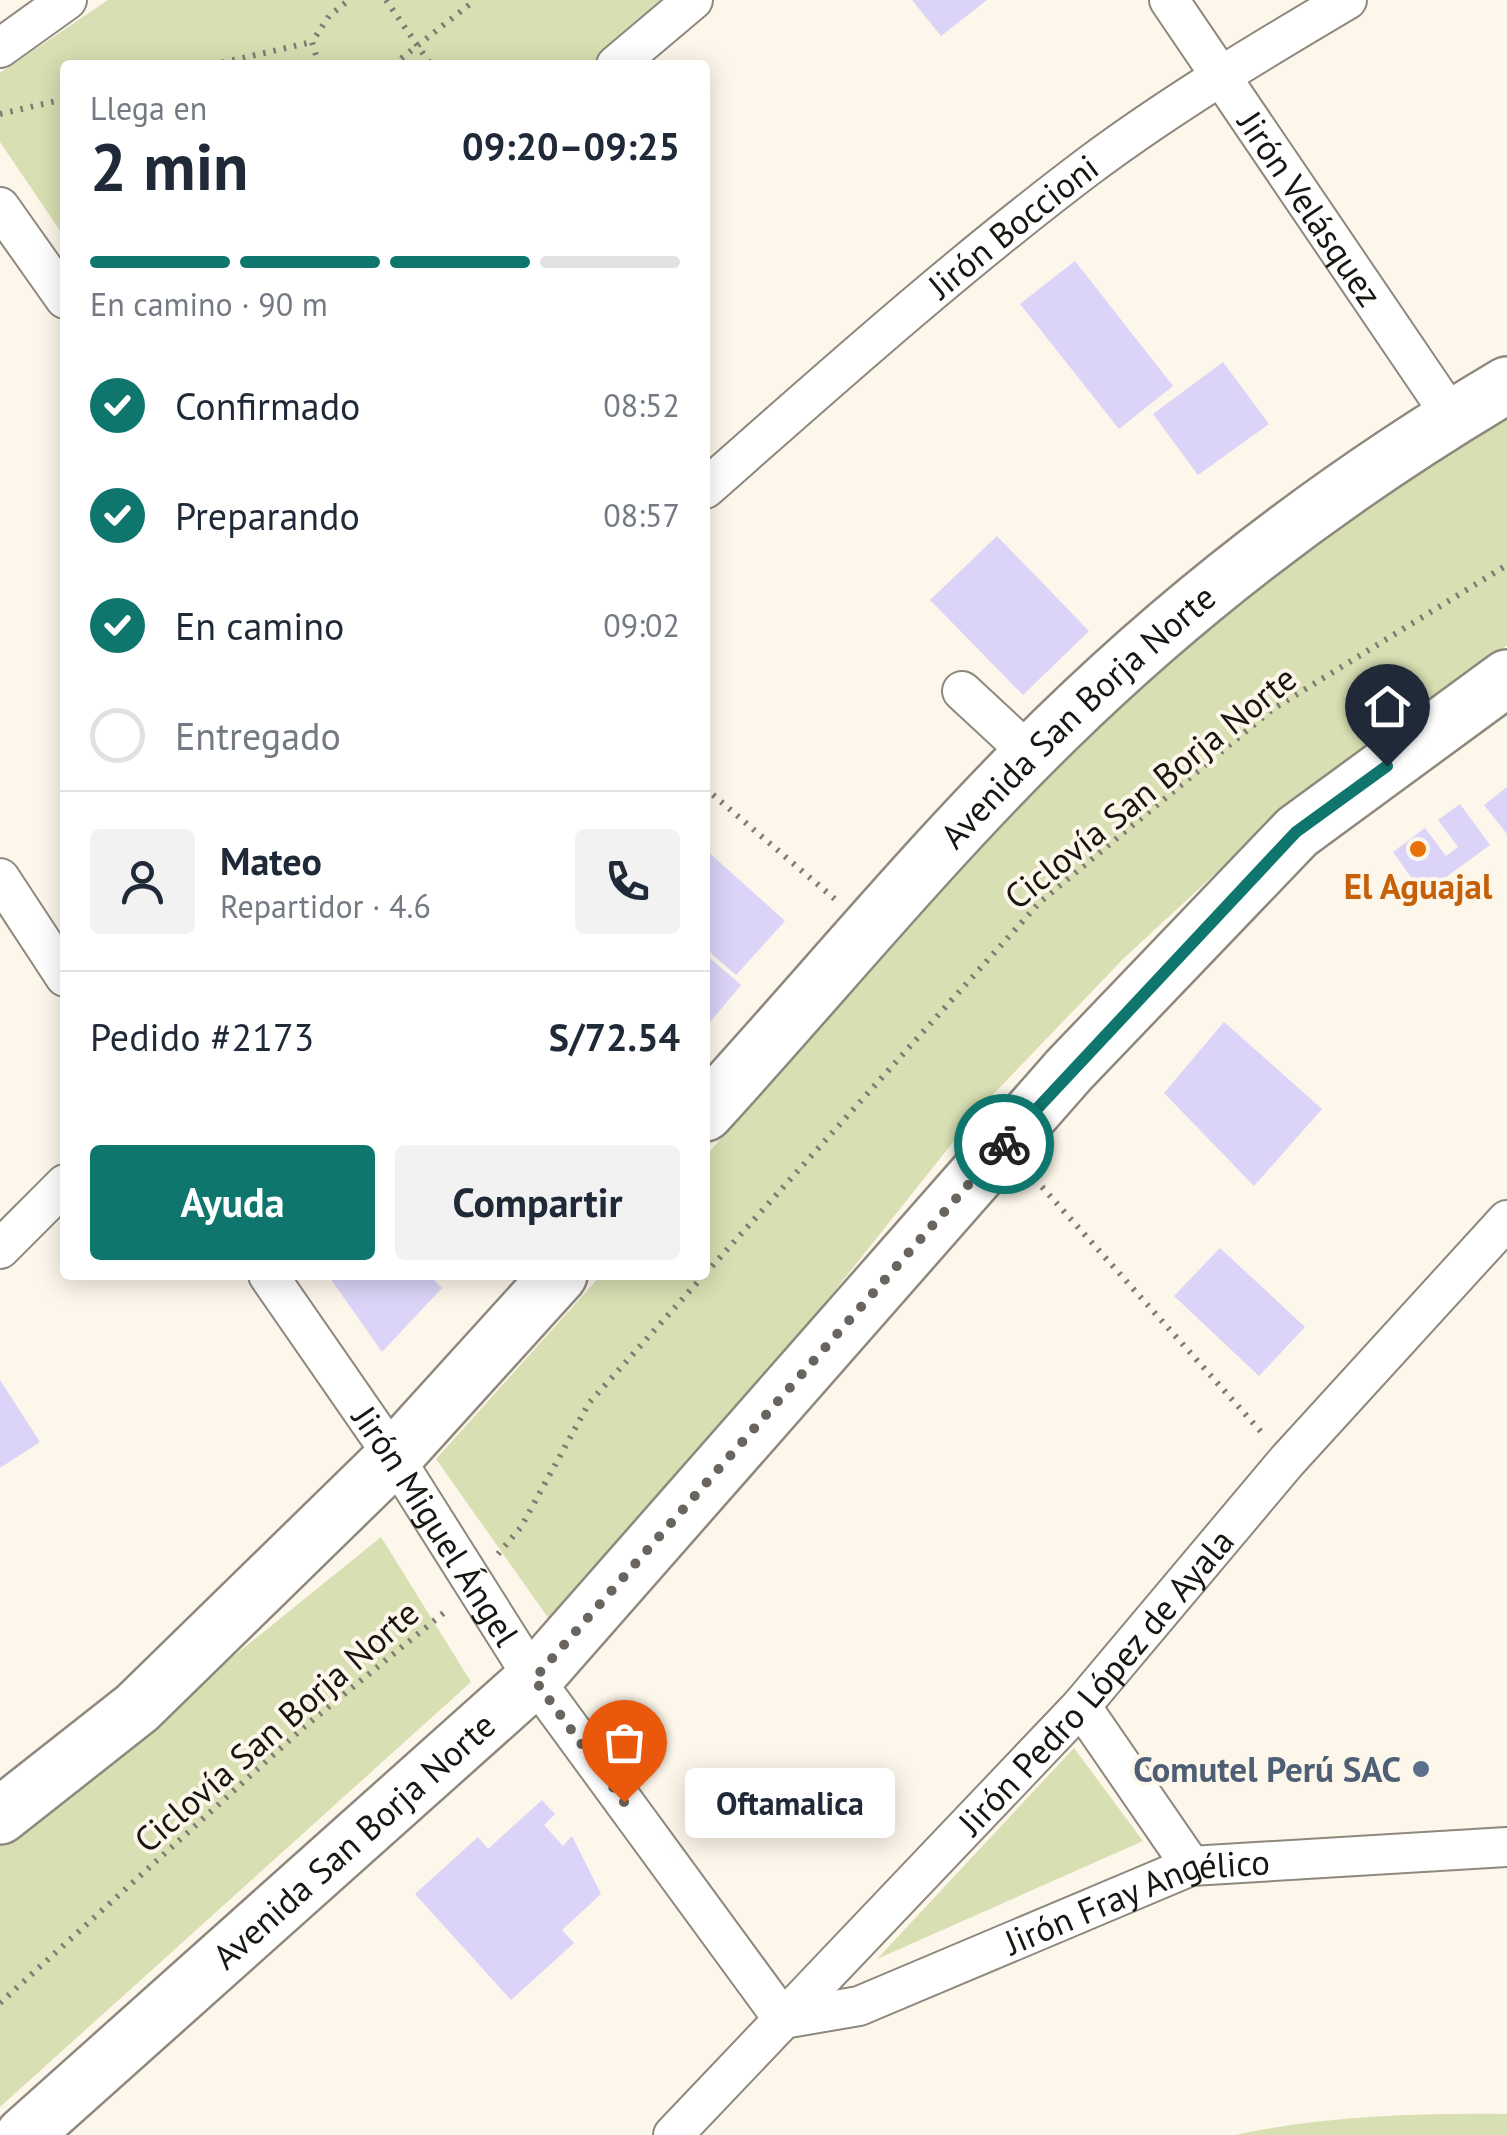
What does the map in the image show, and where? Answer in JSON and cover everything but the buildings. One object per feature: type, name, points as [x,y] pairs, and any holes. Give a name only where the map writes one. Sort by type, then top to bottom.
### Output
[{"type":"main road","name":"Avenida San Borja Norte","points":[[710,1107],[943,845],[1031,755],[1220,583],[1452,417],[1507,385]]},
{"type":"main road","name":"Avenida San Borja Norte","points":[[24,2135],[534,1679],[1004,1144],[1296,832],[1507,678]]},
{"type":"main road","points":[[0,1816],[138,1708],[394,1456],[553,1280]]},
{"type":"street","points":[[0,48],[66,0]]},
{"type":"street","points":[[622,60],[693,0]]},
{"type":"street","name":"Jirón Velásquez","points":[[1169,0],[1452,417]]},
{"type":"street","name":"Jirón Boccioni","points":[[710,485],[909,309],[1092,164],[1220,75],[1347,0]]},
{"type":"street","points":[[4,221],[60,293]]},
{"type":"street","points":[[962,691],[1031,755]]},
{"type":"street","points":[[0,878],[60,968]]},
{"type":"street","points":[[0,1249],[60,1189]]},
{"type":"street","name":"Jirón Pedro López de Ayala","points":[[673,2135],[1081,1706],[1287,1462],[1507,1220]]},
{"type":"street","name":"Jirón Miguel Ángel","points":[[271,1280],[394,1456],[534,1679],[783,2019]]},
{"type":"street","points":[[1081,1706],[1191,1866]]},
{"type":"street","name":"Jirón Fray Angélico","points":[[783,2019],[859,2006],[1191,1866],[1507,1846]]},
{"type":"path","points":[[234,60],[312,42],[329,16],[350,0]]},
{"type":"path","points":[[386,0],[428,60]]},
{"type":"path","points":[[400,60],[475,0]]},
{"type":"path","points":[[312,42],[317,60]]},
{"type":"path","points":[[0,114],[60,100]]},
{"type":"path","name":"Ciclovía San Borja Norte","points":[[710,1267],[1040,902],[1273,709],[1507,565]]},
{"type":"path","points":[[710,792],[871,930]]},
{"type":"path","points":[[1004,1144],[1287,1462]]},
{"type":"path","name":"Ciclovía San Borja Norte","points":[[0,2002],[304,1728],[472,1585],[521,1527],[588,1403],[699,1280]]},
{"type":"green space","points":[[108,0],[669,0],[596,60],[60,60],[60,231],[0,142],[0,73]]},
{"type":"green space","points":[[1507,408],[1507,645],[1244,847],[1123,959],[981,1107],[778,1362],[549,1619],[436,1459],[597,1280],[710,1280],[710,1151],[1010,803],[1210,618]]},
{"type":"green space","points":[[381,1537],[471,1682],[0,2107],[0,1845]]},
{"type":"green space","points":[[1074,1748],[1143,1841],[877,1959]]},
{"type":"green space","points":[[1507,2114],[1507,2135],[1235,2135],[1370,2117]]},
{"type":"way so far","points":[[624,1802],[534,1679],[1004,1144]]},
{"type":"place","name":"El Aguajal","points":[[1418,849]]},
{"type":"place","name":"Comutel Perú SAC","points":[[1421,1769]]},
{"type":"place","name":"Oftamalica","points":[[624,1802]]},
{"type":"route","points":[[1004,1144],[1069,1070],[1296,832],[1387,766]]}]
